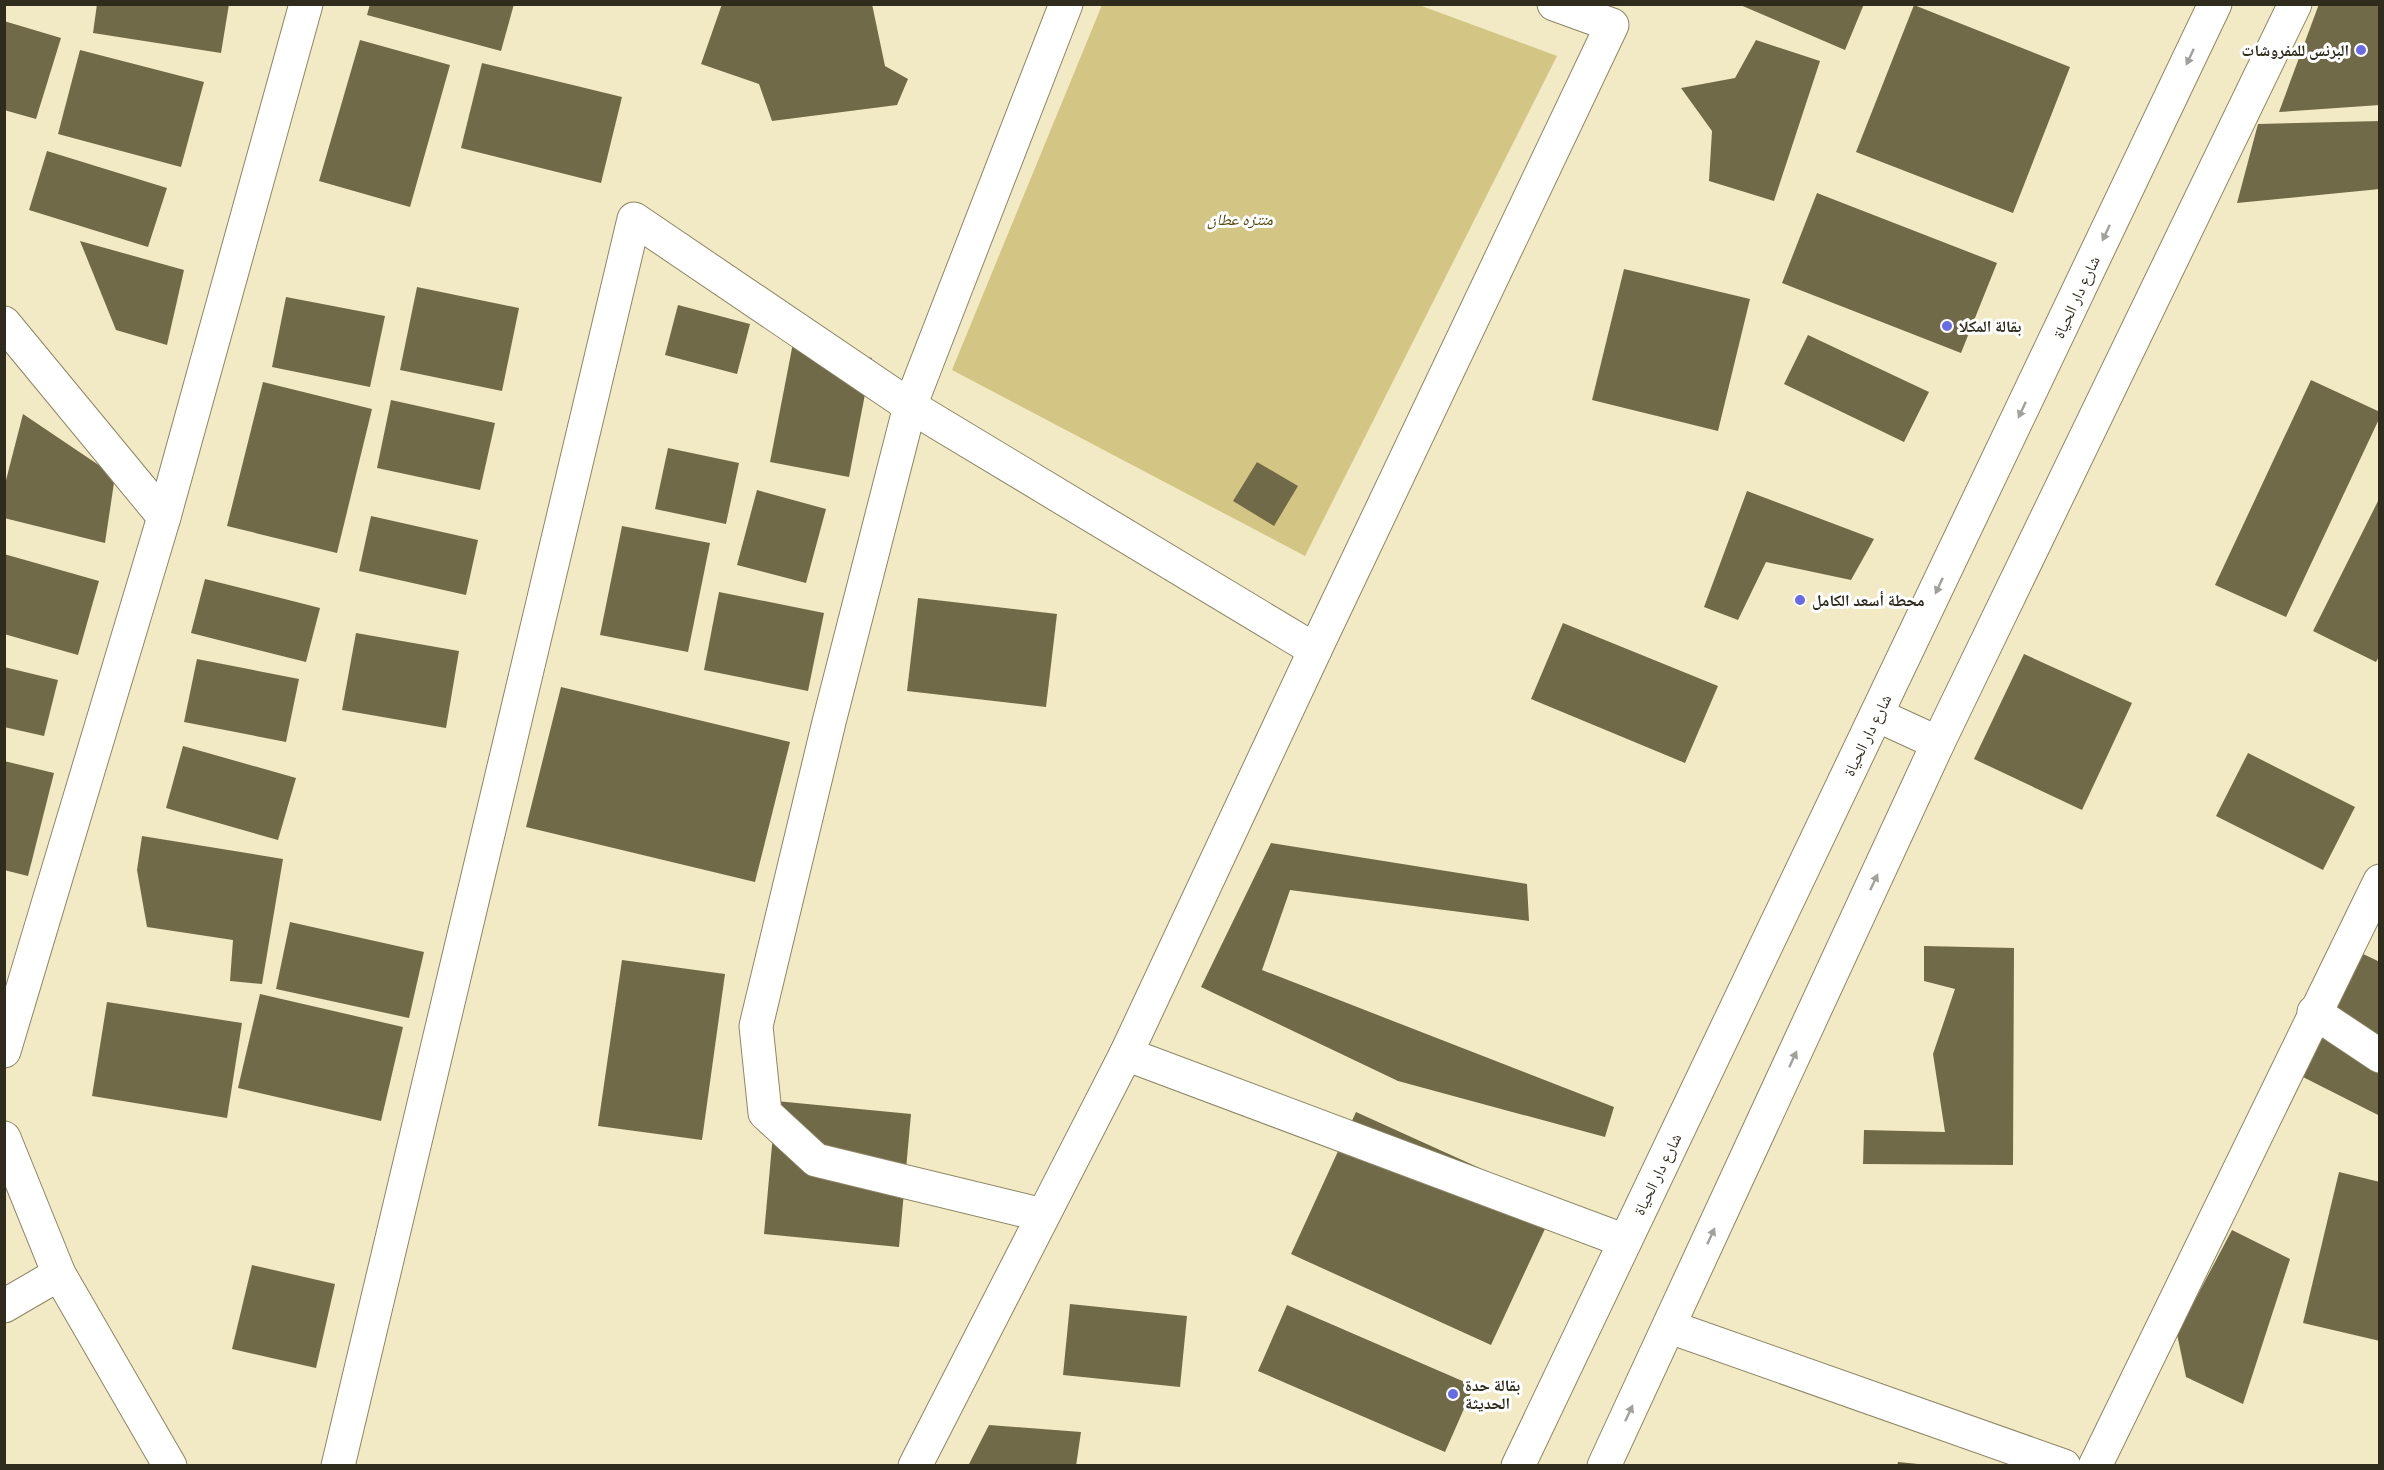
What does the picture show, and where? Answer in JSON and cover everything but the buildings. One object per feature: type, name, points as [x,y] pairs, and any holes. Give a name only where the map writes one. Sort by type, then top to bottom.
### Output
[{"type":"street","points":[[4,1051],[164,517],[306,4]]},
{"type":"street","points":[[1042,1215],[816,1160],[765,1113],[756,1026],[829,722],[910,406],[1066,4]]},
{"type":"street","points":[[915,1466],[1126,1054],[1612,25],[1554,4]]},
{"type":"street","name":"شارع دار الحياة","points":[[1518,1466],[2215,4]]},
{"type":"street","points":[[1604,1466],[1938,743],[2295,4]]},
{"type":"street","points":[[338,1466],[634,219],[910,406],[1315,650]]},
{"type":"street","points":[[4,322],[164,517]]},
{"type":"street","points":[[1877,715],[1938,743]]},
{"type":"street","points":[[2095,1466],[2379,881]]},
{"type":"street","points":[[2314,1012],[2379,1056]]},
{"type":"street","points":[[1126,1054],[1625,1241]]},
{"type":"street","points":[[4,1137],[59,1274],[170,1466]]},
{"type":"street","points":[[4,1306],[59,1274]]},
{"type":"street","points":[[1670,1327],[2064,1466]]},
{"type":"green space","name":"منتزه عطان","points":[[1102,5],[1419,5],[1557,56],[1305,556],[952,370]]},
{"type":"place","name":"البرنس للمفروشات","points":[[2361,50]]},
{"type":"place","name":"بقالة المكلا","points":[[1947,326]]},
{"type":"place","name":"محطة أسعد الكامل","points":[[1800,600]]},
{"type":"place","name":"بقالة حدة الحديثة","points":[[1453,1394]]}]
